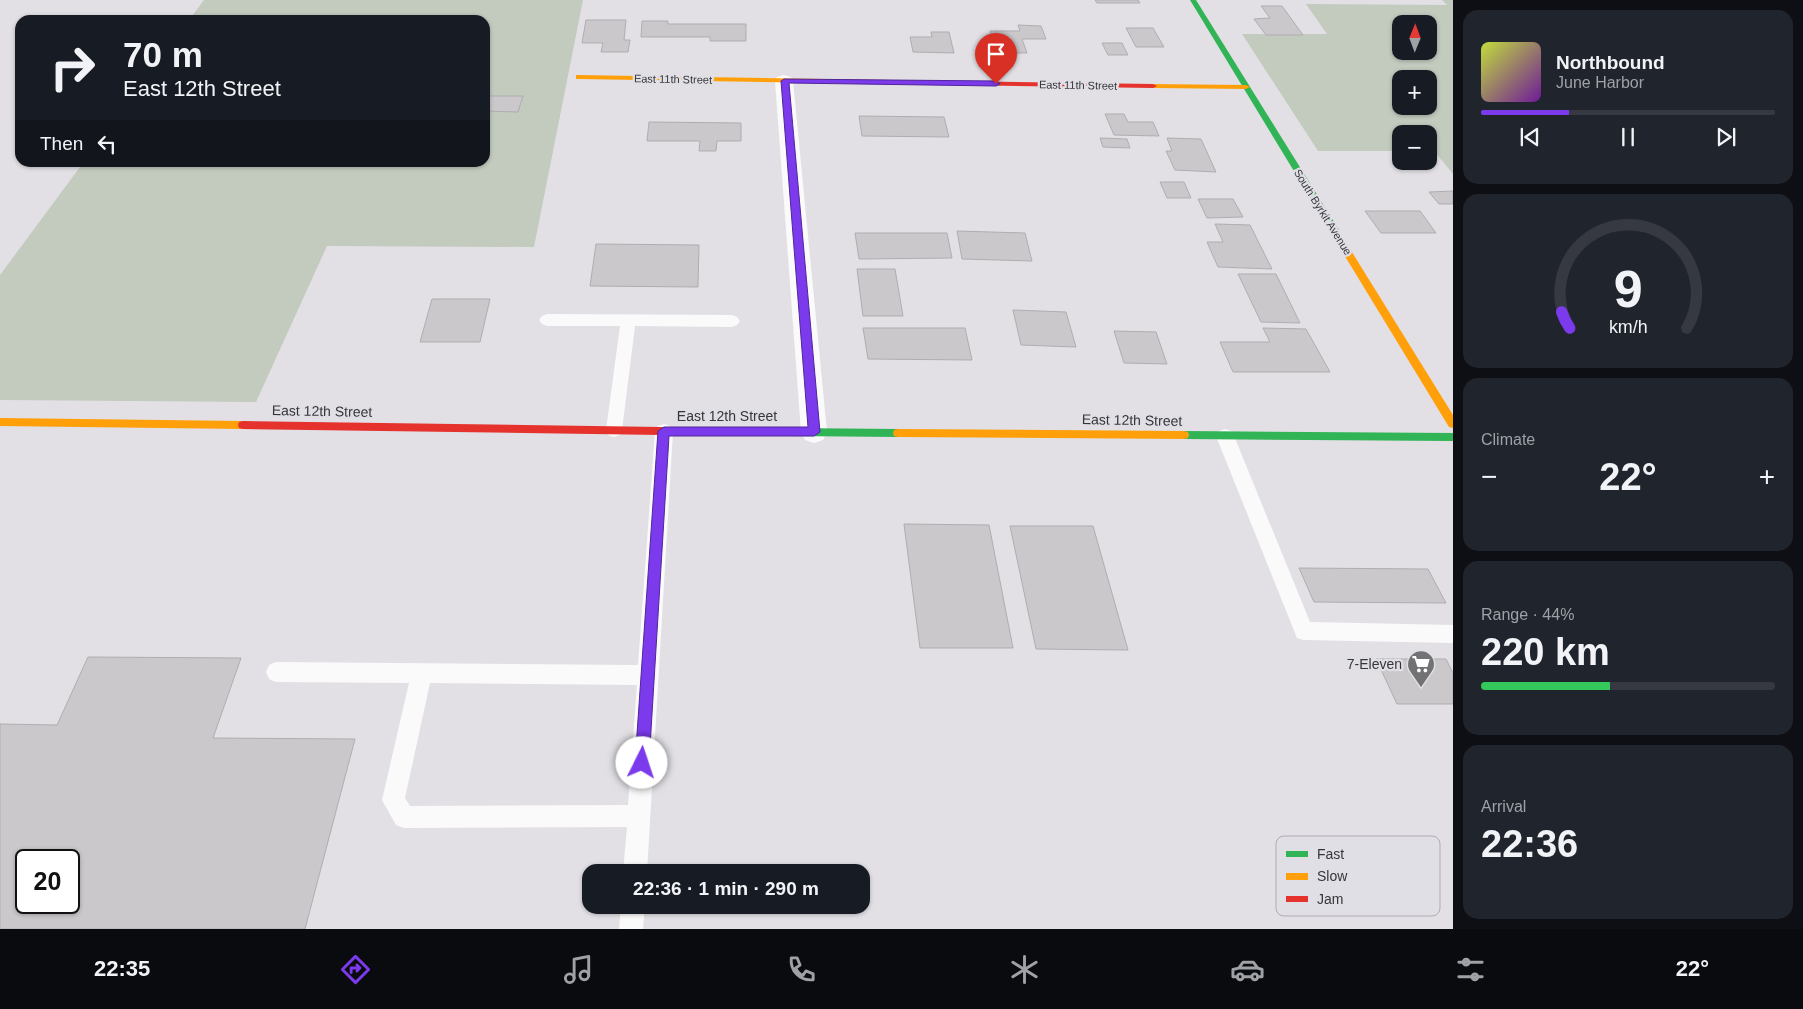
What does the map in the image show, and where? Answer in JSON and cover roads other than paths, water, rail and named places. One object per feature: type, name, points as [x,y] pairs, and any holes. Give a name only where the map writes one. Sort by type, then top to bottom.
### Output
[{"type":"street","name":"South Byrkit Avenue","points":[[1193,0],[1453,424]]},
{"type":"street","name":"East 11th Street","points":[[579,77],[1246,87]]},
{"type":"street","points":[[784,81],[814,432]]},
{"type":"street","name":"East 12th Street","points":[[0,422],[664,431],[1453,437]]},
{"type":"lane","points":[[547,320],[732,320]]},
{"type":"lane","points":[[614,430],[628,321]]},
{"type":"lane","points":[[636,864],[664,431]]},
{"type":"lane","points":[[1225,436],[1304,631],[1453,634]]},
{"type":"lane","points":[[276,672],[648,675]]},
{"type":"lane","points":[[422,673],[393,800],[404,817],[639,816]]},
{"type":"lane","points":[[631,929],[632,914]]},
{"type":"place","name":"7-Eleven","points":[[1421,688]]}]
